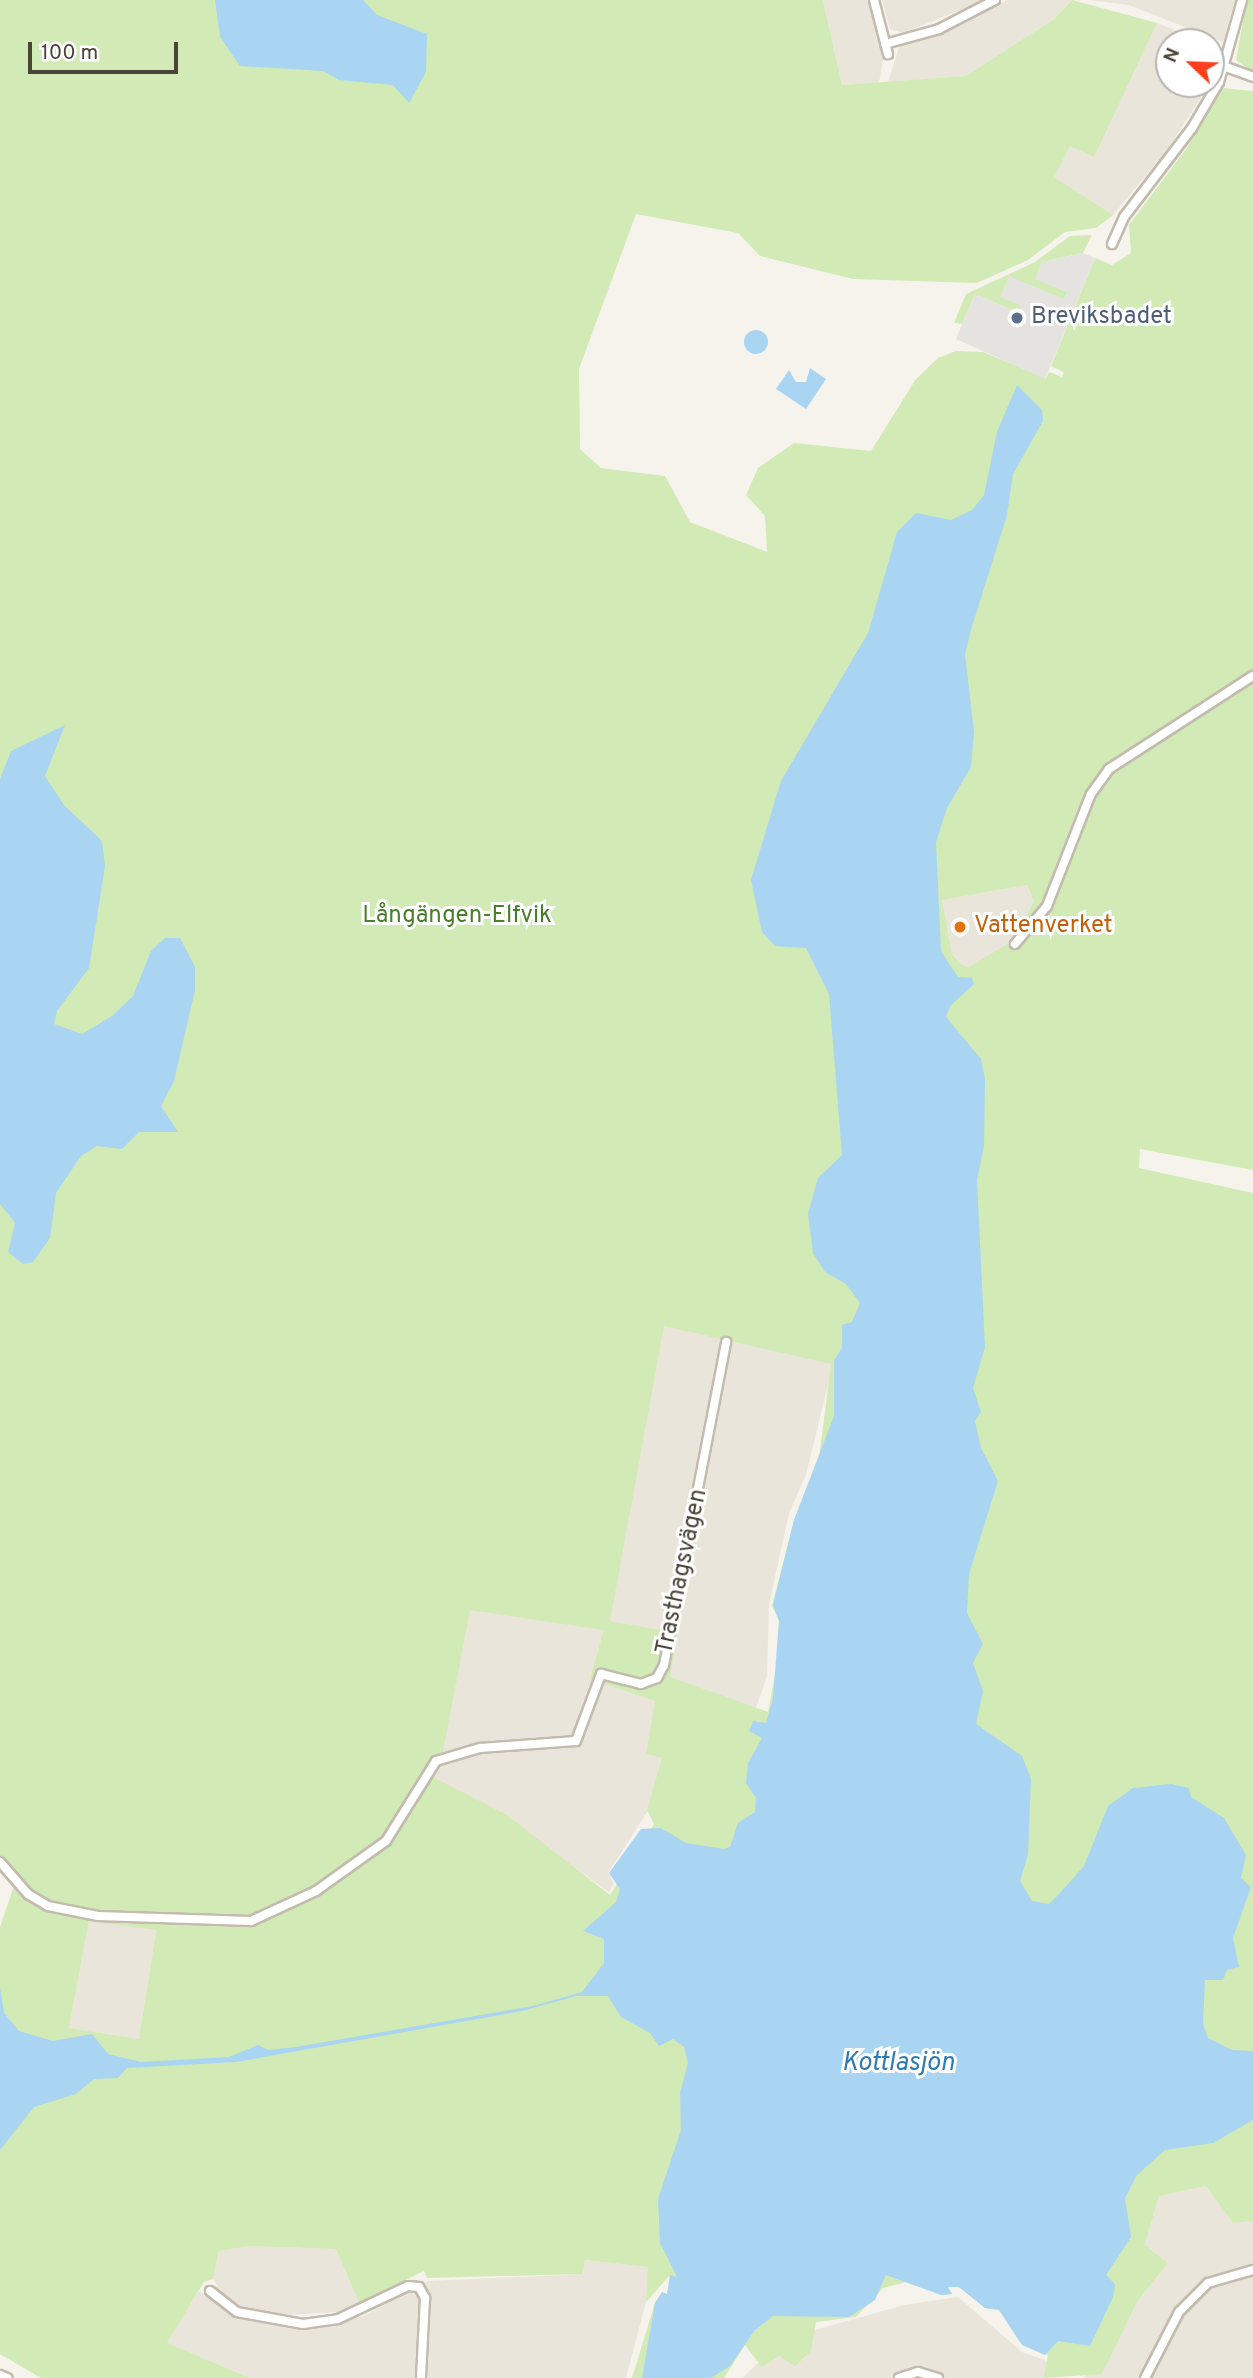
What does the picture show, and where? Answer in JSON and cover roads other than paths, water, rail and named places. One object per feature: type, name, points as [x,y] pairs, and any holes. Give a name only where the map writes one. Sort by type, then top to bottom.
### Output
[{"type":"street","points":[[874,0],[888,54]]},
{"type":"street","points":[[885,44],[939,29],[995,0]]},
{"type":"street","points":[[1112,244],[1124,217],[1192,128],[1226,67],[1242,0]]},
{"type":"street","points":[[1226,67],[1253,77]]},
{"type":"street","points":[[1015,944],[1047,906],[1091,794],[1109,769],[1253,676]]},
{"type":"street","name":"Trasthagsvägen","points":[[0,1862],[28,1894],[48,1906],[98,1916],[251,1921],[316,1891],[386,1841],[436,1761],[481,1748],[576,1741],[601,1674],[640,1684],[657,1678],[664,1665],[726,1342]]},
{"type":"street","points":[[1145,2378],[1184,2307],[1192,2305],[1214,2277],[1253,2270]]},
{"type":"street","points":[[210,2291],[237,2312],[303,2325],[338,2319],[408,2286],[419,2287],[425,2298],[421,2378]]},
{"type":"street","points":[[899,2378],[918,2372],[938,2378]]},
{"type":"street","points":[[0,2375],[7,2378]]},
{"type":"water","points":[[215,0],[363,0],[377,15],[427,34],[426,72],[409,103],[393,85],[339,80],[323,71],[240,66],[220,37]]},
{"type":"water","points":[[756,330],[767,337],[768,342],[761,353],[756,354],[745,347],[744,342],[751,331]]},
{"type":"water","points":[[810,368],[826,379],[806,409],[776,389],[789,370],[796,382],[806,382]]},
{"type":"water","name":"Kottlasjön","points":[[1017,385],[1042,410],[1043,421],[1013,474],[1007,515],[971,630],[965,654],[974,732],[971,767],[947,808],[936,842],[941,951],[958,977],[972,978],[974,984],[950,1006],[946,1017],[981,1059],[985,1079],[984,1146],[977,1180],[985,1347],[973,1388],[981,1412],[975,1421],[981,1448],[998,1481],[969,1574],[967,1613],[983,1644],[973,1663],[983,1691],[976,1724],[1022,1756],[1031,1779],[1028,1855],[1020,1881],[1032,1901],[1049,1904],[1059,1894],[1084,1866],[1108,1806],[1133,1788],[1171,1784],[1189,1788],[1191,1797],[1224,1818],[1246,1855],[1241,1878],[1251,1887],[1233,1938],[1239,1967],[1227,1970],[1223,1980],[1205,1980],[1203,2024],[1208,2038],[1232,2050],[1253,2051],[1253,2120],[1213,2143],[1165,2150],[1137,2175],[1125,2198],[1131,2237],[1106,2275],[1115,2284],[1113,2297],[1090,2346],[1058,2341],[1045,2355],[1022,2345],[999,2310],[985,2308],[959,2287],[948,2287],[952,2294],[941,2295],[886,2275],[875,2300],[849,2317],[773,2316],[755,2330],[730,2366],[711,2378],[642,2378],[655,2303],[662,2292],[667,2294],[670,2275],[677,2277],[660,2243],[658,2199],[681,2130],[680,2093],[688,2063],[684,2047],[673,2039],[659,2046],[650,2033],[621,2017],[608,1996],[576,1996],[522,2011],[236,2062],[127,2068],[118,2078],[94,2079],[76,2094],[34,2107],[0,2150],[0,1988],[4,2013],[19,2031],[53,2041],[92,2034],[108,2054],[141,2062],[229,2057],[258,2045],[268,2050],[296,2047],[533,2006],[582,1992],[604,1963],[604,1939],[583,1931],[616,1902],[620,1889],[609,1873],[641,1829],[661,1828],[686,1843],[724,1849],[730,1847],[738,1823],[755,1812],[756,1798],[746,1783],[748,1763],[762,1738],[749,1731],[753,1721],[766,1723],[773,1698],[779,1621],[773,1605],[794,1520],[834,1416],[834,1360],[842,1348],[842,1325],[852,1322],[860,1303],[846,1284],[825,1272],[813,1253],[808,1214],[818,1178],[842,1155],[829,994],[806,948],[775,946],[762,932],[751,880],[781,781],[868,633],[897,532],[916,513],[951,520],[972,510],[984,495],[997,432]]},
{"type":"water","points":[[65,725],[45,776],[64,805],[102,841],[105,866],[89,968],[57,1011],[54,1024],[82,1034],[112,1016],[133,996],[151,951],[165,938],[180,938],[195,967],[195,990],[174,1081],[161,1106],[178,1132],[139,1132],[122,1149],[97,1146],[81,1156],[56,1193],[50,1238],[33,1262],[23,1264],[8,1252],[15,1223],[0,1204],[0,779],[11,751]]},
{"type":"place","name":"Breviksbadet","points":[[1017,318]]},
{"type":"place","name":"Vattenverket","points":[[960,927]]},
{"type":"park label","name":"Långängen-Elfvik","points":[[457,917]]}]
